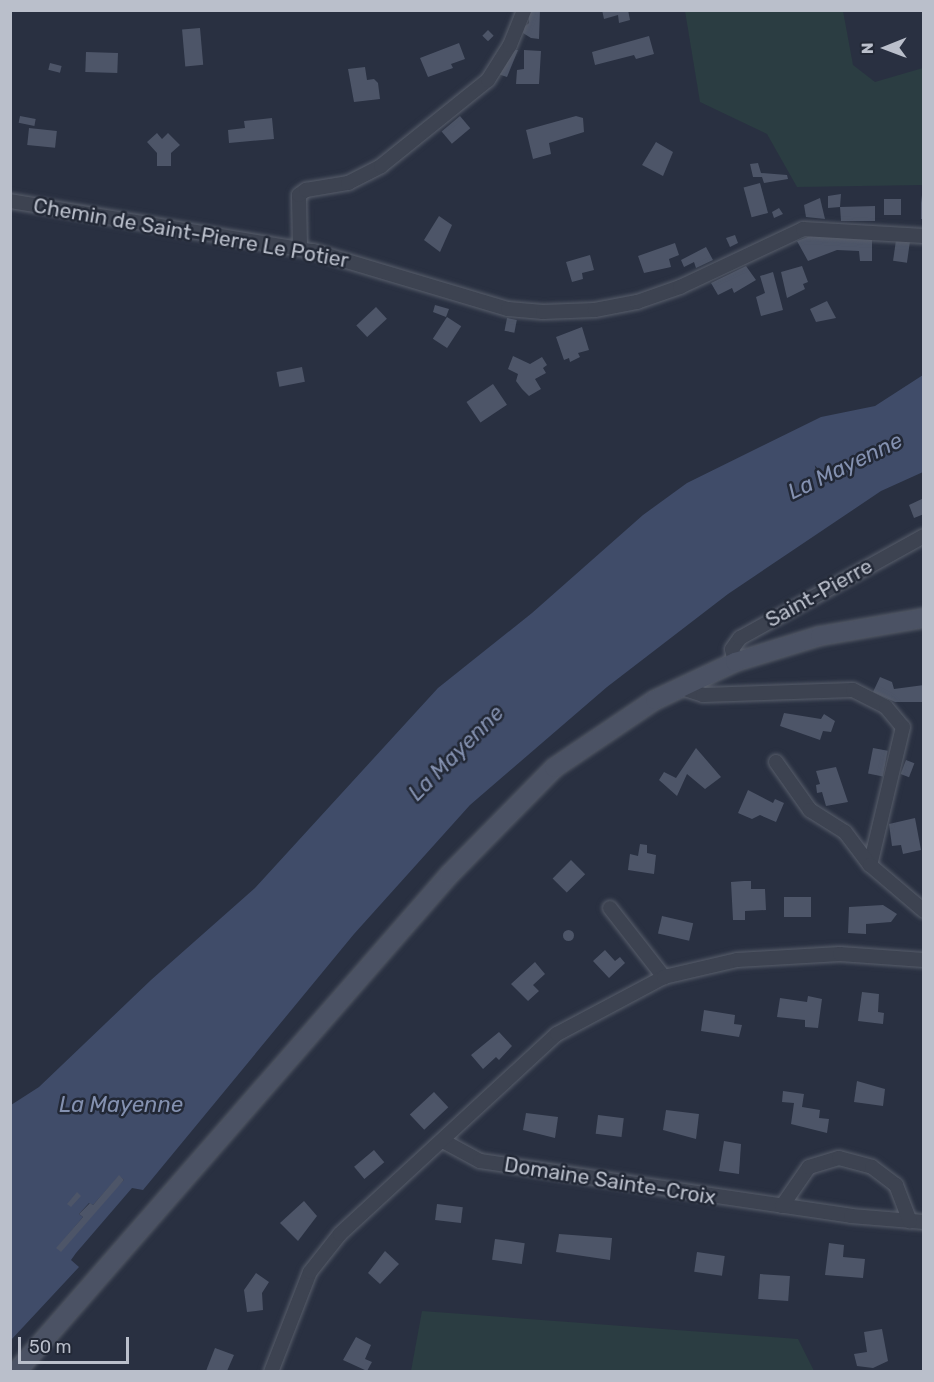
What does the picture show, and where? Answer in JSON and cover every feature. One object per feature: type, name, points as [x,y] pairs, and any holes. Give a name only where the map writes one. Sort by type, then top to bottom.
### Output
[{"type":"main road","points":[[16,1371],[515,804],[588,742],[679,687],[735,662],[820,636],[924,618]]},
{"type":"street","points":[[300,248],[299,195],[306,190],[348,183],[381,166],[488,80],[510,45],[524,10]]},
{"type":"street","name":"Chemin de Saint-Pierre Le Potier","points":[[10,201],[300,248],[508,309],[543,312],[595,310],[637,302],[680,287],[803,229],[924,236]]},
{"type":"street","name":"Saint-Pierre","points":[[735,662],[732,649],[740,638],[924,536]]},
{"type":"street","points":[[679,687],[703,695],[853,690],[886,707],[903,728],[870,865]]},
{"type":"street","points":[[776,762],[795,794],[810,810],[845,832],[870,865],[924,911]]},
{"type":"street","points":[[610,908],[664,977]]},
{"type":"street","points":[[271,1371],[310,1272],[340,1234],[557,1034],[664,977],[737,960],[840,954],[924,960]]},
{"type":"street","name":"Domaine Sainte-Croix","points":[[443,1141],[480,1161],[782,1206],[917,1222]]},
{"type":"street","name":"Domaine Sainte-Croix","points":[[782,1206],[809,1167],[839,1158],[872,1167],[896,1185],[917,1222]]},
{"type":"shaded area","points":[[685,11],[843,11],[853,65],[875,82],[923,68],[923,185],[797,187],[767,134],[700,102]]},
{"type":"shaded area","points":[[422,1311],[798,1339],[814,1371],[411,1371]]},
{"type":"water","name":"La Mayenne","points":[[923,375],[923,472],[881,491],[728,594],[607,687],[470,805],[354,934],[143,1190],[132,1188],[76,1253],[71,1260],[79,1267],[11,1340],[11,1105],[39,1087],[151,980],[255,888],[438,688],[532,613],[643,515],[687,483],[821,417],[875,406]],"holes":[[[119,1176],[124,1180],[57,1248],[83,1217],[79,1214],[89,1203],[93,1205]]]},
{"type":"building","points":[[540,10],[539,39],[531,38],[523,33],[524,27],[529,23],[529,12]]},
{"type":"building","points":[[602,10],[628,10],[630,20],[619,23],[618,15],[604,19]]},
{"type":"building","points":[[200,28],[203,65],[185,66],[182,30]]},
{"type":"building","points":[[488,30],[494,36],[488,41],[482,36]]},
{"type":"building","points":[[649,36],[654,54],[636,59],[634,55],[595,65],[592,52]]},
{"type":"building","points":[[459,43],[465,59],[451,64],[453,68],[428,77],[420,58]]},
{"type":"building","points":[[509,50],[518,50],[507,77],[498,74]]},
{"type":"building","points":[[524,50],[541,51],[539,84],[516,84],[517,70],[524,69]]},
{"type":"building","points":[[86,52],[118,53],[117,73],[85,72]]},
{"type":"building","points":[[50,63],[62,66],[60,73],[48,70]]},
{"type":"building","points":[[365,67],[367,80],[374,79],[378,83],[380,99],[354,102],[348,69]]},
{"type":"building","points":[[20,116],[36,119],[34,126],[19,123]]},
{"type":"building","points":[[460,116],[470,128],[452,144],[442,131]]},
{"type":"building","points":[[576,116],[583,118],[584,132],[549,143],[551,154],[533,159],[526,130]]},
{"type":"building","points":[[272,118],[274,139],[229,143],[228,130],[245,128],[244,121]]},
{"type":"building","points":[[29,128],[57,131],[55,148],[27,145]]},
{"type":"building","points":[[157,133],[162,139],[168,133],[180,145],[171,153],[171,166],[157,166],[157,153],[147,142]]},
{"type":"building","points":[[656,142],[673,152],[663,176],[642,165]]},
{"type":"building","points":[[758,163],[761,173],[787,175],[788,179],[764,183],[762,177],[753,177],[750,164]]},
{"type":"building","points":[[760,183],[768,213],[752,217],[744,187]]},
{"type":"building","points":[[841,194],[840,207],[828,208],[828,196]]},
{"type":"building","points":[[921,195],[924,219],[921,219]]},
{"type":"building","points":[[820,198],[825,219],[806,217],[804,205]]},
{"type":"building","points":[[884,199],[901,199],[901,215],[884,215]]},
{"type":"building","points":[[875,206],[875,221],[841,221],[840,207]]},
{"type":"building","points":[[779,208],[783,214],[774,218],[772,212]]},
{"type":"building","points":[[439,216],[452,225],[440,252],[424,240]]},
{"type":"building","points":[[735,235],[738,243],[730,247],[726,238]]},
{"type":"building","points":[[813,235],[872,238],[872,261],[860,261],[859,251],[837,250],[808,261],[797,241]]},
{"type":"building","points":[[896,240],[910,242],[907,263],[893,261]]},
{"type":"building","points":[[675,243],[679,255],[669,259],[671,267],[644,273],[638,256]]},
{"type":"building","points":[[706,247],[713,260],[696,268],[694,262],[684,267],[681,260]]},
{"type":"building","points":[[590,255],[594,270],[582,273],[583,279],[572,282],[566,262]]},
{"type":"building","points":[[746,266],[756,280],[734,293],[732,288],[718,295],[711,283]]},
{"type":"building","points":[[802,266],[808,282],[803,284],[805,289],[787,298],[781,272]]},
{"type":"building","points":[[773,272],[783,310],[761,316],[756,297],[765,293],[760,276]]},
{"type":"building","points":[[827,301],[836,318],[816,322],[810,309]]},
{"type":"building","points":[[435,305],[449,309],[446,317],[433,312]]},
{"type":"building","points":[[376,307],[387,319],[367,337],[356,325]]},
{"type":"building","points":[[447,317],[461,326],[447,348],[433,339]]},
{"type":"building","points":[[507,318],[517,320],[514,333],[505,331]]},
{"type":"building","points":[[582,327],[589,350],[578,353],[580,357],[570,362],[569,358],[564,360],[556,337]]},
{"type":"building","points":[[513,356],[530,364],[542,357],[547,365],[543,368],[546,373],[535,379],[541,389],[529,396],[522,389],[516,381],[518,374],[508,369]]},
{"type":"building","points":[[302,367],[305,382],[279,387],[276,372]]},
{"type":"building","points":[[493,384],[507,405],[480,423],[466,402]]},
{"type":"building","points":[[924,498],[924,514],[914,518],[909,505]]},
{"type":"building","points":[[880,677],[892,682],[894,689],[924,685],[924,702],[895,702],[873,692]]},
{"type":"building","points":[[784,713],[821,719],[824,714],[835,721],[831,732],[823,731],[820,740],[780,726]]},
{"type":"building","points":[[696,748],[721,777],[705,789],[687,774],[677,796],[659,780],[664,772],[676,778]]},
{"type":"building","points":[[873,748],[888,751],[883,776],[868,774]]},
{"type":"building","points":[[906,760],[914,763],[909,777],[901,774]]},
{"type":"building","points":[[836,767],[848,802],[826,806],[822,792],[817,793],[816,785],[820,784],[816,771]]},
{"type":"building","points":[[748,790],[773,803],[775,799],[784,803],[776,822],[760,815],[752,819],[738,813]]},
{"type":"building","points":[[915,818],[921,850],[903,854],[901,845],[892,846],[889,824]]},
{"type":"building","points":[[640,844],[647,845],[647,853],[656,855],[654,874],[628,870],[630,854],[638,856]]},
{"type":"building","points":[[571,860],[585,874],[567,893],[553,878]]},
{"type":"building","points":[[751,881],[751,889],[765,889],[766,910],[745,911],[745,920],[733,920],[731,882]]},
{"type":"building","points":[[784,897],[811,897],[811,917],[784,917]]},
{"type":"building","points":[[883,905],[897,914],[891,922],[866,924],[866,934],[848,933],[849,907]]},
{"type":"building","points":[[662,916],[693,923],[689,941],[658,934]]},
{"type":"building","points":[[568,929],[574,935],[568,941],[562,935]]},
{"type":"building","points":[[605,950],[615,961],[620,957],[625,963],[609,978],[593,961]]},
{"type":"building","points":[[535,962],[545,974],[533,985],[539,991],[528,1001],[511,984]]},
{"type":"building","points":[[862,992],[879,994],[878,1012],[884,1013],[883,1024],[858,1021]]},
{"type":"building","points":[[808,996],[822,999],[818,1028],[805,1027],[805,1020],[777,1017],[780,998],[807,1002]]},
{"type":"building","points":[[704,1010],[735,1015],[734,1024],[742,1025],[739,1037],[701,1031]]},
{"type":"building","points":[[499,1032],[512,1046],[499,1060],[496,1057],[483,1069],[471,1055]]},
{"type":"building","points":[[857,1081],[885,1089],[883,1106],[854,1102]]},
{"type":"building","points":[[783,1091],[804,1094],[802,1107],[820,1110],[819,1118],[829,1119],[827,1133],[791,1124],[794,1103],[782,1102]]},
{"type":"building","points":[[434,1092],[448,1107],[424,1130],[410,1115]]},
{"type":"building","points":[[666,1110],[699,1114],[696,1139],[663,1130]]},
{"type":"building","points":[[526,1113],[558,1117],[555,1138],[523,1130]]},
{"type":"building","points":[[598,1115],[624,1118],[621,1137],[596,1134]]},
{"type":"building","points":[[724,1141],[741,1144],[739,1174],[719,1171]]},
{"type":"building","points":[[374,1150],[384,1162],[364,1179],[354,1167]]},
{"type":"building","points":[[119,1175],[124,1180],[61,1252],[56,1248],[83,1217],[79,1214],[90,1203],[93,1205]]},
{"type":"building","points":[[77,1192],[81,1196],[71,1207],[67,1204]]},
{"type":"building","points":[[304,1201],[317,1216],[298,1241],[280,1223]]},
{"type":"building","points":[[437,1204],[463,1207],[461,1223],[435,1220]]},
{"type":"building","points":[[559,1234],[612,1238],[610,1260],[556,1252]]},
{"type":"building","points":[[495,1239],[525,1243],[522,1264],[492,1260]]},
{"type":"building","points":[[829,1243],[844,1245],[843,1257],[865,1259],[863,1278],[825,1275]]},
{"type":"building","points":[[385,1251],[399,1264],[380,1284],[368,1273]]},
{"type":"building","points":[[697,1252],[725,1256],[722,1276],[694,1272]]},
{"type":"building","points":[[256,1273],[269,1282],[262,1293],[263,1310],[247,1312],[244,1290]]},
{"type":"building","points":[[760,1274],[790,1276],[788,1301],[758,1299]]},
{"type":"building","points":[[882,1329],[888,1361],[873,1368],[857,1366],[854,1354],[867,1352],[864,1332]]},
{"type":"building","points":[[356,1337],[371,1345],[365,1359],[372,1362],[367,1371],[343,1360]]},
{"type":"building","points":[[215,1348],[234,1355],[227,1371],[206,1371]]}]
